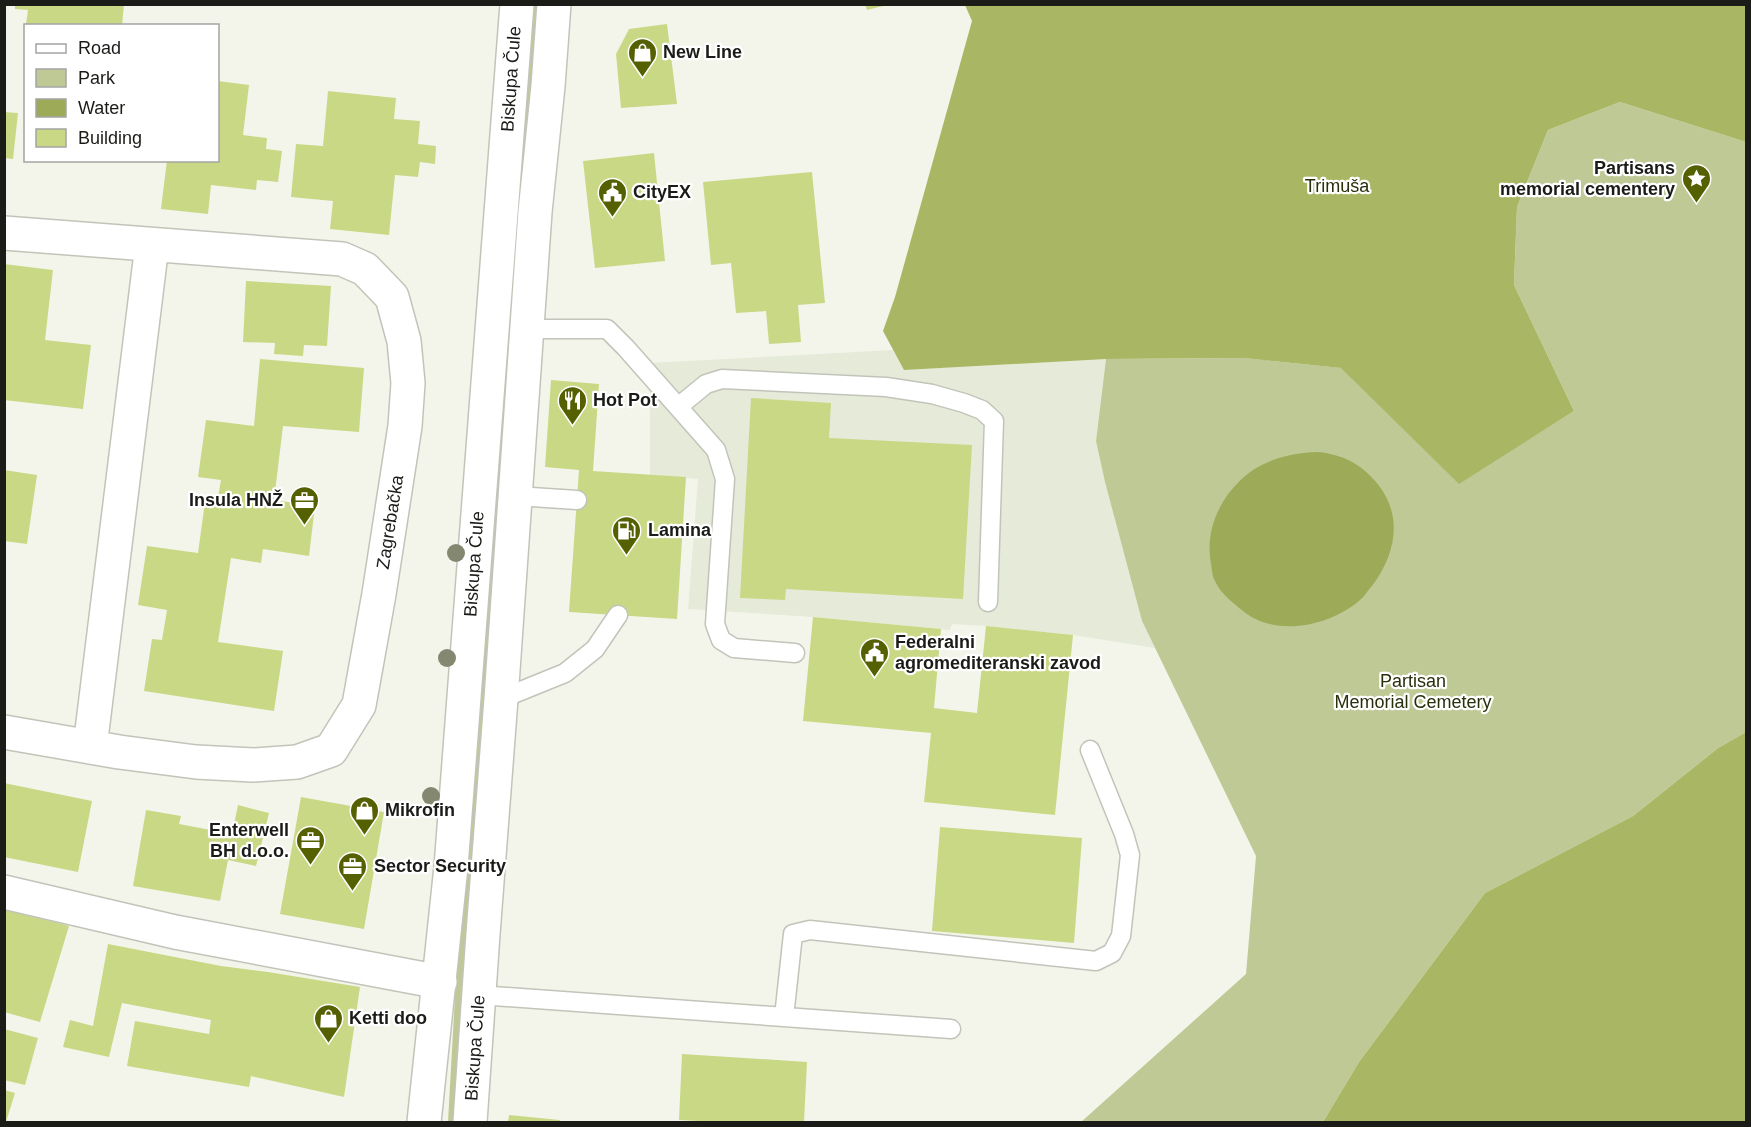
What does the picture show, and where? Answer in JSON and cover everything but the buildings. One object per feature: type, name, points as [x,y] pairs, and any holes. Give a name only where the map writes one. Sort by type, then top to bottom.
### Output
[{"type":"main road","name":"Biskupa Čule","points":[[424,1122],[451,867],[517,4]]},
{"type":"main road","name":"Biskupa Čule","points":[[470,1122],[527,329],[554,4]]},
{"type":"main road","name":"Zagrebačka","points":[[4,233],[342,259],[365,269],[392,297],[404,341],[408,383],[405,426],[359,705],[331,750],[297,762],[253,765],[196,762],[4,732]]},
{"type":"main road","points":[[90,747],[152,245]]},
{"type":"main road","points":[[4,892],[176,932],[440,982]]},
{"type":"lane","points":[[527,329],[607,329],[716,450],[725,479],[715,624],[721,640],[735,648],[795,653]]},
{"type":"lane","points":[[678,407],[706,384],[722,379],[886,387],[932,394],[982,410],[994,421],[987,602]]},
{"type":"lane","points":[[516,496],[578,500]]},
{"type":"lane","points":[[501,699],[565,673],[595,649],[618,615]]},
{"type":"lane","points":[[784,1017],[793,934],[810,930],[1096,961],[1112,953],[1121,936],[1130,855],[1124,834],[1090,750]]},
{"type":"lane","points":[[479,995],[951,1029]]},
{"type":"shaded area","points":[[893,350],[904,370],[1106,359],[1096,441],[1142,621],[1155,648],[1073,635],[986,626],[952,624],[950,630],[813,617],[688,609],[698,479],[650,475],[650,363]]},
{"type":"green space","points":[[528,5],[540,5],[459,1122],[448,1122],[460,906]]},
{"type":"green space","name":"Trimuša","points":[[965,5],[1746,5],[1746,142],[1620,102],[1548,130],[1517,207],[1514,285],[1574,411],[1459,484],[1341,368],[1244,358],[1106,359],[904,370],[883,331],[895,297],[972,21]]},
{"type":"green space","name":"Partisan Memorial Cemetery","points":[[1620,102],[1746,142],[1746,732],[1718,748],[1633,816],[1485,893],[1359,1062],[1323,1122],[1081,1122],[1246,974],[1256,856],[1142,621],[1096,441],[1106,359],[1244,358],[1342,368],[1459,483],[1574,411],[1514,285],[1517,207],[1548,130]]},
{"type":"green space","points":[[1746,732],[1746,1122],[1323,1122],[1359,1062],[1485,893],[1633,816],[1718,748]]},
{"type":"water","points":[[1318,452],[1350,461],[1376,482],[1391,508],[1394,534],[1391,548],[1387,561],[1372,586],[1348,609],[1318,622],[1303,625],[1271,624],[1243,611],[1217,586],[1213,575],[1210,550],[1213,524],[1218,511],[1233,488],[1253,470],[1284,456]]},
{"type":"place","name":"New Line","points":[[642,78]]},
{"type":"place","name":"Partisans memorial cementery","points":[[1696,204]]},
{"type":"place","name":"CityEX","points":[[612,218]]},
{"type":"place","name":"Hot Pot","points":[[572,426]]},
{"type":"place","name":"Insula HNŽ","points":[[304,526]]},
{"type":"place","name":"Lamina","points":[[627,556]]},
{"type":"place","name":"Federalni agromediteranski zavod","points":[[874,678]]},
{"type":"place","name":"Mikrofin","points":[[364,836]]},
{"type":"place","name":"Enterwell BH d.o.o.","points":[[310,866]]},
{"type":"place","name":"Sector Security","points":[[353,892]]},
{"type":"place","name":"Ketti doo","points":[[328,1044]]}]
